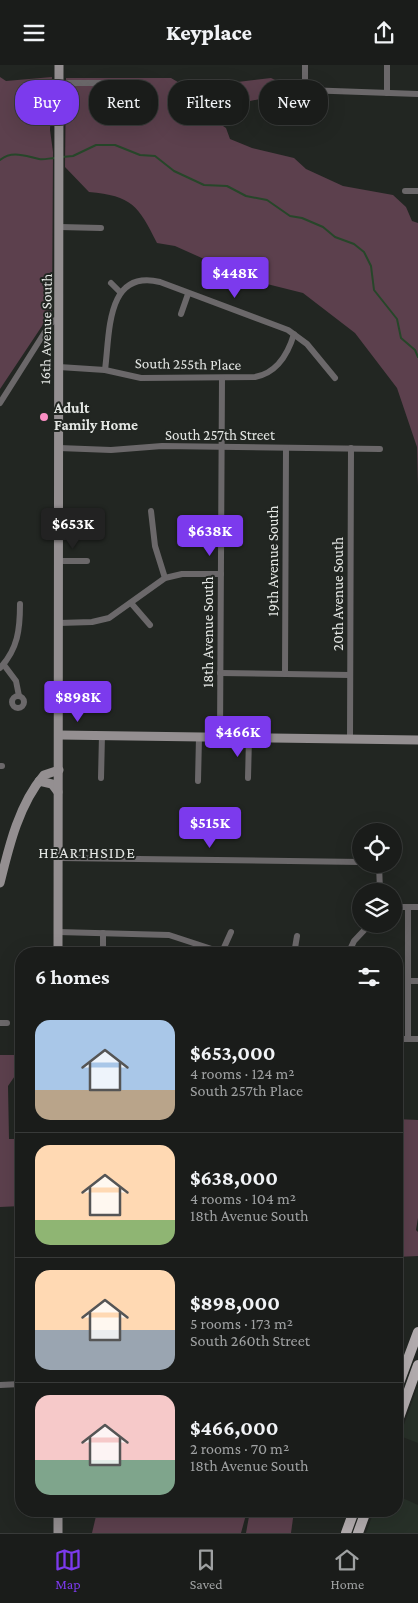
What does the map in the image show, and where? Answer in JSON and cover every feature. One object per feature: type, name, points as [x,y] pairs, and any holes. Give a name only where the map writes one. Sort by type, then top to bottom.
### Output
[{"type":"main road","name":"16th Avenue South","points":[[59,65],[60,80]]},
{"type":"main road","name":"16th Avenue South","points":[[58,947],[60,125]]},
{"type":"main road","points":[[59,735],[418,740]]},
{"type":"main road","points":[[0,883],[13,834],[39,781],[46,773],[58,770]]},
{"type":"main road","points":[[39,781],[52,784],[58,792]]},
{"type":"main road","points":[[403,1372],[418,1332]]},
{"type":"main road","points":[[412,1380],[408,1377],[418,1340]]},
{"type":"main road","points":[[403,1405],[418,1365]]},
{"type":"main road","points":[[58,1517],[58,1533]]},
{"type":"main road","points":[[346,1533],[352,1517]]},
{"type":"main road","points":[[358,1533],[364,1517]]},
{"type":"street","points":[[305,65],[305,90],[418,94]]},
{"type":"street","points":[[387,65],[387,93]]},
{"type":"street","points":[[406,191],[418,191]]},
{"type":"street","points":[[60,227],[101,228]]},
{"type":"street","points":[[105,369],[111,321],[120,292],[130,283],[144,279],[160,282],[272,323],[294,334],[307,344],[335,379]]},
{"type":"street","points":[[111,283],[120,292]]},
{"type":"street","points":[[181,313],[188,293]]},
{"type":"street","points":[[0,403],[50,324],[55,320],[60,320]]},
{"type":"street","name":"South 255th Place","points":[[59,367],[105,369],[141,378],[255,377],[268,373],[284,357],[294,334]]},
{"type":"street","name":"18th Avenue South","points":[[220,737],[222,378]]},
{"type":"street","name":"South 257th Street","points":[[59,448],[102,450],[162,446],[380,449]]},
{"type":"street","name":"19th Avenue South","points":[[285,674],[286,448]]},
{"type":"street","name":"20th Avenue South","points":[[350,739],[351,448]]},
{"type":"street","points":[[151,511],[155,545],[165,577]]},
{"type":"street","points":[[59,561],[87,561]]},
{"type":"street","points":[[59,623],[103,621],[131,603],[165,577],[182,574],[221,574]]},
{"type":"street","points":[[131,603],[150,625]]},
{"type":"street","points":[[19,696],[17,684],[2,667],[17,642],[20,604]]},
{"type":"street","points":[[220,673],[350,675]]},
{"type":"street","points":[[101,778],[102,735]]},
{"type":"street","points":[[198,781],[199,737]]},
{"type":"street","points":[[248,778],[249,738]]},
{"type":"street","points":[[58,859],[352,862]]},
{"type":"street","points":[[402,907],[418,907]]},
{"type":"street","points":[[408,907],[408,1038]]},
{"type":"street","points":[[58,932],[169,935],[206,947]]},
{"type":"street","points":[[227,947],[231,932]]},
{"type":"street","points":[[103,933],[103,947]]},
{"type":"street","points":[[351,947],[362,933]]},
{"type":"street","points":[[295,947],[297,935]]},
{"type":"street","points":[[408,981],[418,981]]},
{"type":"street","points":[[403,1039],[418,1039]]},
{"type":"street","points":[[0,1385],[15,1384]]},
{"type":"shaded area","points":[[0,77],[6,81],[15,80],[15,125],[50,125],[53,152],[52,311],[0,389]]},
{"type":"shaded area","points":[[52,77],[52,80],[18,80]]},
{"type":"shaded area","points":[[66,78],[171,78],[174,80],[168,80],[168,125],[222,125],[226,128],[230,139],[252,148],[294,158],[306,169],[343,186],[393,195],[406,207],[412,221],[418,223],[418,487],[417,447],[397,388],[355,333],[303,293],[251,280],[175,246],[157,243],[144,220],[132,205],[115,196],[89,192],[65,167],[65,125],[79,125],[79,80],[66,80]]},
{"type":"shaded area","points":[[271,78],[275,80],[259,80],[259,99],[249,101],[249,81]]},
{"type":"shaded area","points":[[0,1055],[15,1055],[15,1076],[8,1086],[9,1139],[15,1139],[15,1206],[0,1207]]},
{"type":"shaded area","points":[[403,1119],[418,1120],[418,1218],[416,1230],[418,1232],[418,1256],[403,1257]]},
{"type":"shaded area","points":[[418,1388],[418,1443],[403,1437],[403,1428]]},
{"type":"shaded area","points":[[403,1498],[418,1505],[418,1533],[366,1533],[372,1517],[403,1517]]},
{"type":"shaded area","points":[[96,1517],[245,1517],[241,1533],[92,1533]]},
{"type":"shaded area","points":[[249,1517],[293,1517],[291,1533],[246,1533]]},
{"type":"waterway","points":[[62,157],[73,156],[96,145],[115,145],[140,155],[155,156],[174,171],[204,185],[227,186],[246,196],[267,200],[290,216],[302,218],[323,227],[335,237],[354,244],[364,252],[371,266],[374,290],[397,319],[401,338],[415,350],[418,357]]},
{"type":"waterway","points":[[0,160],[14,154],[41,159],[55,158]]},
{"type":"place","name":"Adult Family Home","points":[[44,417]]},
{"type":"district","name":"HEARTHSIDE","points":[[87,852]]}]
